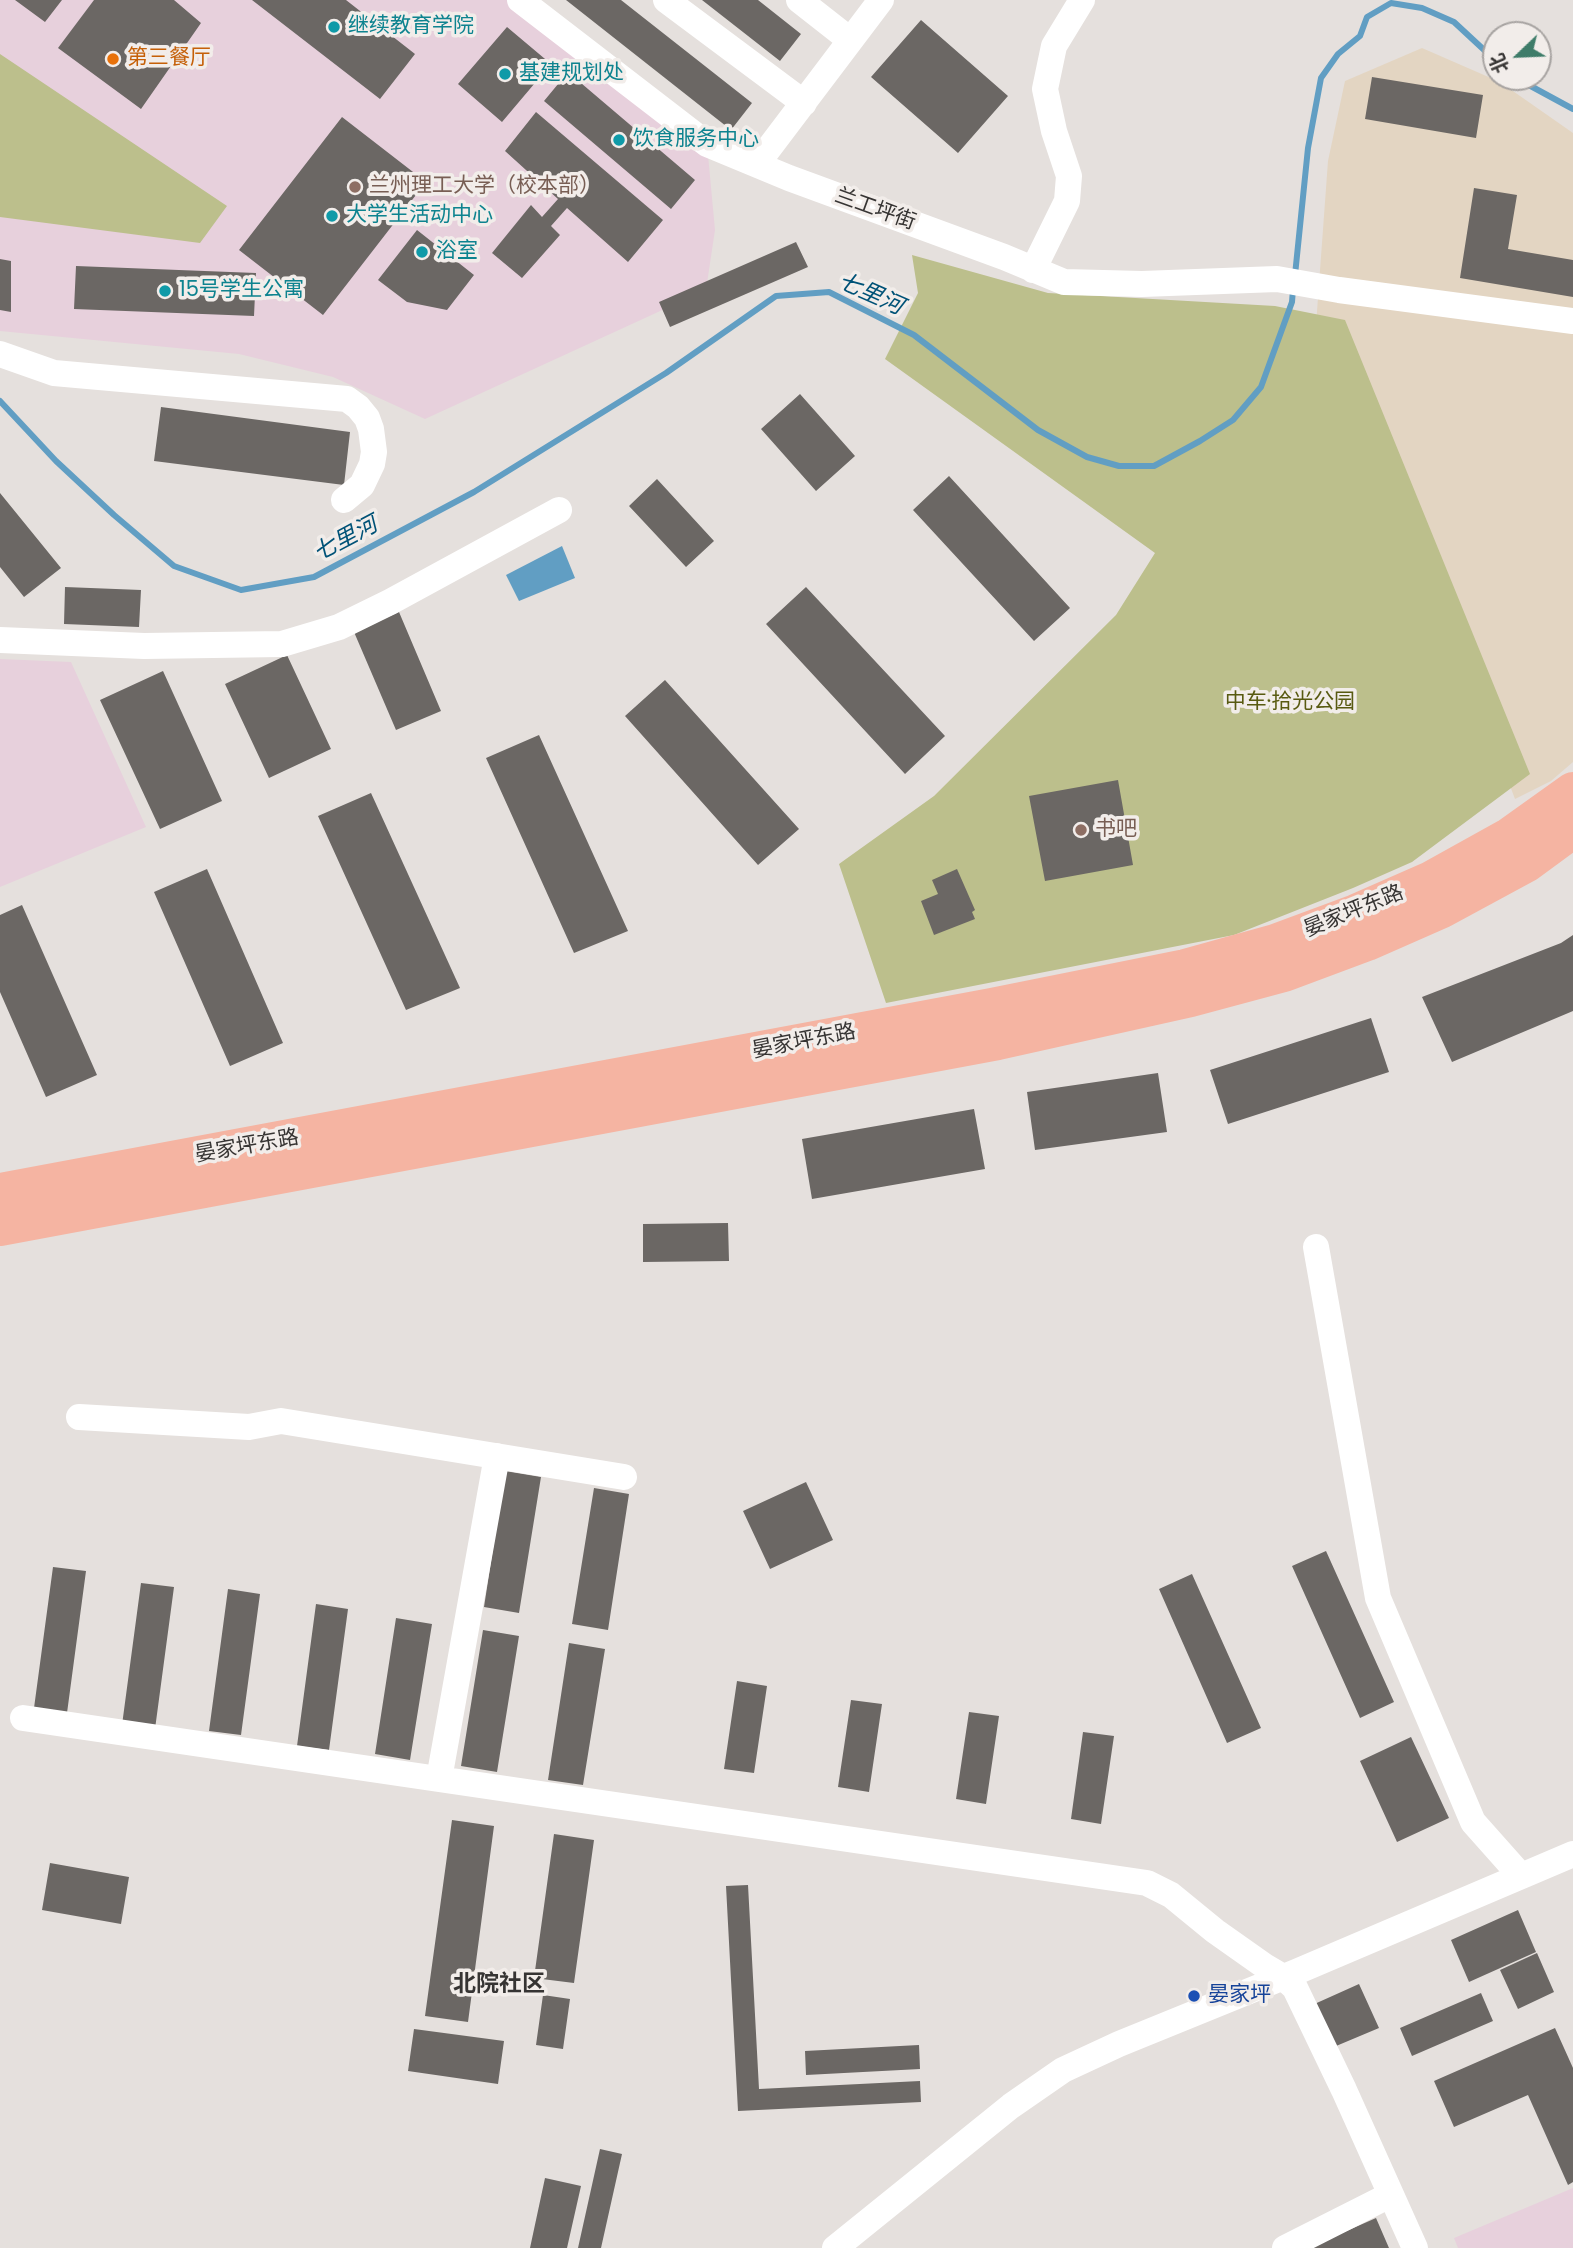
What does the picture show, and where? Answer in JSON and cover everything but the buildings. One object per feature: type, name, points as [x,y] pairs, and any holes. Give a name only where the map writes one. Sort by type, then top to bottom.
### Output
[{"type":"highway","name":"晏家坪东路","points":[[0,1227],[998,1041],[1191,998],[1284,973],[1367,942],[1442,909],[1519,849],[1573,791]]},
{"type":"highway","name":"晏家坪东路","points":[[0,1192],[992,1007],[1185,968],[1275,943],[1356,913],[1429,881],[1573,829]]},
{"type":"street","name":"兰工坪街","points":[[520,0],[707,144],[1063,282],[1142,284],[1277,279],[1339,290],[1573,321]]},
{"type":"street","points":[[666,0],[804,103]]},
{"type":"street","points":[[799,0],[849,40]]},
{"type":"street","points":[[757,164],[881,0]]},
{"type":"street","points":[[1033,270],[1068,201],[1069,176],[1054,131],[1045,89],[1054,46],[1082,0]]},
{"type":"street","points":[[0,354],[54,373],[347,399],[367,418],[374,452],[372,464],[362,485],[344,500]]},
{"type":"street","points":[[0,640],[144,646],[282,644],[339,626],[390,602],[559,510]]},
{"type":"street","points":[[1316,1247],[1378,1598],[1473,1822],[1521,1876]]},
{"type":"street","points":[[79,1417],[249,1427],[281,1421],[624,1477]]},
{"type":"street","points":[[439,1779],[497,1456]]},
{"type":"street","points":[[23,1717],[1146,1883],[1171,1895],[1215,1931],[1295,1988],[1415,2248]]},
{"type":"street","points":[[835,2248],[861,2236],[1012,2106],[1063,2070],[1119,2044],[1573,1854]]},
{"type":"street","points":[[1285,2248],[1390,2195]]},
{"type":"shaded area","name":"兰州理工大学（校本部）","points":[[0,0],[516,0],[707,144],[715,230],[706,290],[425,419],[333,377],[239,354],[0,331]]},
{"type":"shaded area","points":[[1422,48],[1482,74],[1482,91],[1513,91],[1573,133],[1573,762],[1551,781],[1515,799],[1353,369],[1313,366],[1328,161],[1345,81]]},
{"type":"shaded area","points":[[0,659],[71,662],[146,827],[0,887]]},
{"type":"shaded area","points":[[1573,2188],[1573,2248],[1458,2248],[1454,2238]]},
{"type":"green space","points":[[0,54],[227,206],[200,243],[0,217]]},
{"type":"green space","name":"中车·拾光公园","points":[[912,255],[1048,293],[1275,306],[1345,320],[1530,774],[1412,862],[1234,935],[886,1003],[839,864],[934,796],[1116,615],[1155,553],[885,359],[918,293]]},
{"type":"water","points":[[562,546],[575,578],[519,601],[506,575]]},
{"type":"waterway","name":"七里河","points":[[1295,275],[1308,148],[1321,78],[1338,54],[1360,36],[1367,17],[1391,3],[1422,8],[1454,22],[1482,48]]},
{"type":"waterway","name":"七里河","points":[[1540,91],[1573,109]]},
{"type":"waterway","name":"七里河","points":[[0,401],[56,461],[174,566],[241,590],[314,577],[474,492],[666,373],[776,296],[829,292],[914,335],[1038,430],[1087,457],[1119,466],[1154,466],[1233,420],[1261,387],[1292,302],[1293,289]]},
{"type":"place","name":"继续教育学院","points":[[334,27]]},
{"type":"place","name":"第三餐厅","points":[[113,59]]},
{"type":"place","name":"基建规划处","points":[[505,74]]},
{"type":"place","name":"饮食服务中心","points":[[619,140]]},
{"type":"place","name":"兰州理工大学（校本部）","points":[[355,187]]},
{"type":"place","name":"大学生活动中心","points":[[332,216]]},
{"type":"place","name":"浴室","points":[[422,252]]},
{"type":"place","name":"15号学生公寓","points":[[165,291]]},
{"type":"place","name":"书吧","points":[[1081,830]]},
{"type":"place","name":"晏家坪","points":[[1194,1996]]},
{"type":"district","name":"北院社区","points":[[499,1985]]}]
